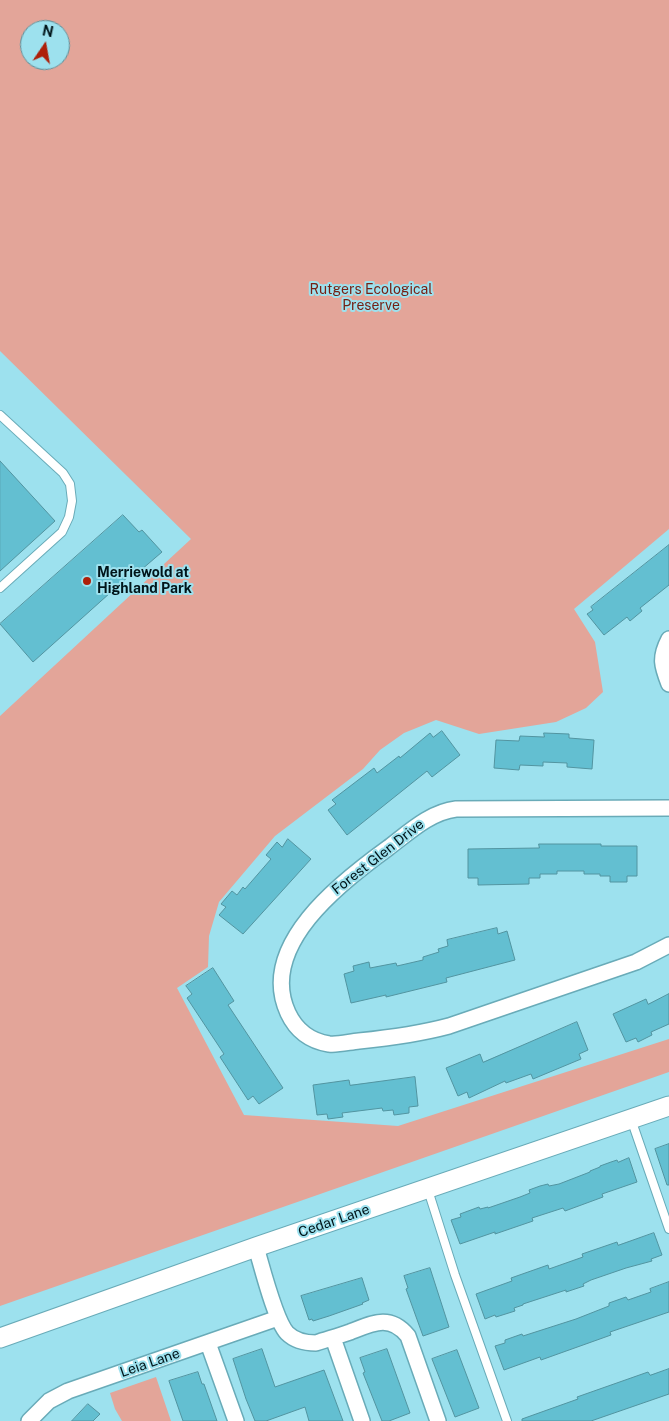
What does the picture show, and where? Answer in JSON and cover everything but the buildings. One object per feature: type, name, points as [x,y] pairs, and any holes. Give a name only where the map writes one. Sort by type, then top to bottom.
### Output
[{"type":"street","points":[[669,640],[662,658],[663,668],[669,684]]},
{"type":"street","name":"Forest Glen Drive","points":[[669,808],[456,809],[438,814],[422,822],[341,883],[313,913],[294,940],[287,954],[283,968],[282,995],[291,1020],[299,1031],[308,1037],[330,1044],[378,1039],[426,1032],[449,1026],[636,962],[669,945]]},
{"type":"street","name":"Cedar Lane","points":[[0,1338],[669,1106]]},
{"type":"street","points":[[256,1248],[278,1318],[286,1332],[295,1339],[306,1343],[316,1343],[378,1322],[390,1323],[402,1330],[408,1336],[438,1421]]},
{"type":"street","name":"Leia Lane","points":[[31,1420],[50,1401],[68,1391],[278,1318]]},
{"type":"street","points":[[334,1338],[362,1421]]},
{"type":"street","points":[[208,1342],[236,1421]]},
{"type":"lane","points":[[0,415],[63,473],[70,484],[72,500],[69,517],[62,532],[0,588]]},
{"type":"lane","points":[[631,1119],[669,1229]]},
{"type":"lane","points":[[428,1190],[455,1275],[507,1421]]},
{"type":"green space","name":"Rutgers Ecological Preserve","points":[[0,0],[669,0],[669,529],[574,609],[595,642],[603,692],[586,708],[556,722],[479,734],[436,720],[404,733],[380,750],[363,769],[275,836],[219,902],[209,936],[208,967],[177,988],[244,1115],[398,1126],[669,1039],[669,1072],[0,1306],[0,716],[191,539],[0,351]]},
{"type":"green space","points":[[156,1377],[171,1421],[122,1421],[115,1409],[110,1393]]},
{"type":"place","name":"Merriewold at Highland Park","points":[[87,581]]}]
